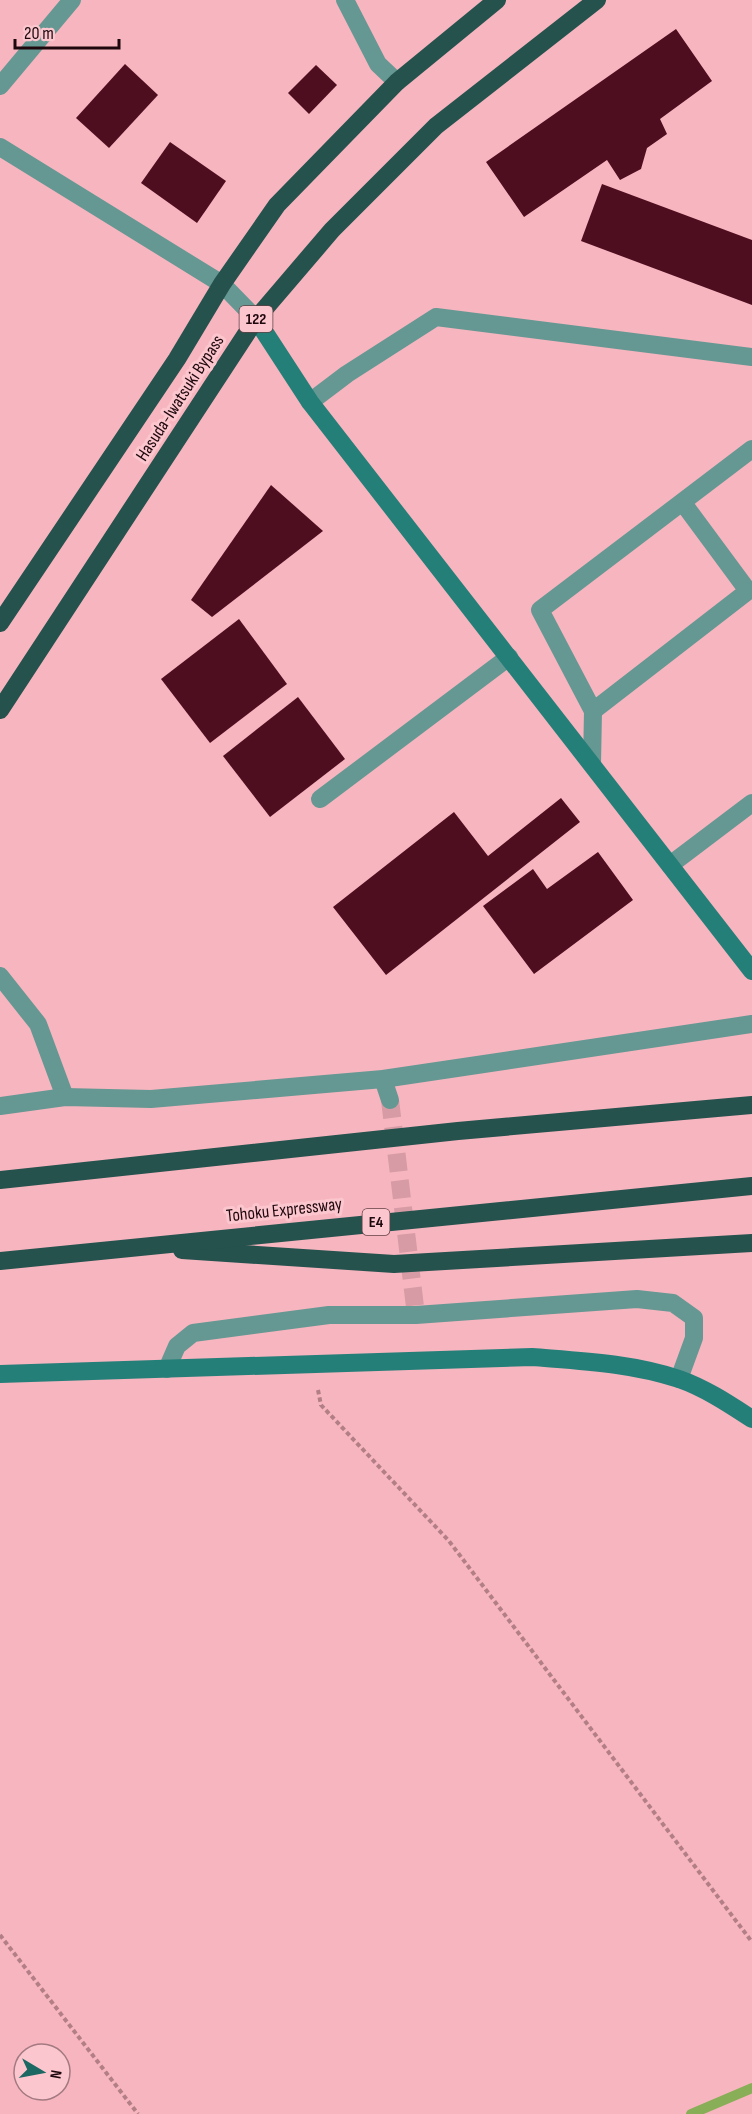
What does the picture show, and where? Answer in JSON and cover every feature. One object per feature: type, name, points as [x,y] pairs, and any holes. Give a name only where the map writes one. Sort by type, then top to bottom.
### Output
[{"type":"highway","name":"Hasuda-Iwatsuki Bypass","points":[[0,623],[177,359],[222,284],[278,205],[397,82],[497,0]]},
{"type":"highway","name":"Hasuda-Iwatsuki Bypass","points":[[0,711],[256,319],[332,230],[436,126],[597,0]]},
{"type":"highway","points":[[0,1180],[447,1132],[752,1105]]},
{"type":"highway","name":"Tohoku Expressway","points":[[0,1261],[752,1186]]},
{"type":"highway","points":[[128,1247],[394,1264],[752,1243]]},
{"type":"street","points":[[0,86],[72,0]]},
{"type":"street","points":[[345,0],[378,64],[397,82]]},
{"type":"street","points":[[0,147],[222,284],[256,319],[310,402],[752,971]]},
{"type":"street","points":[[310,402],[347,374],[436,316],[752,357]]},
{"type":"street","points":[[592,764],[593,711],[540,610],[752,449]]},
{"type":"street","points":[[593,711],[748,591],[683,503]]},
{"type":"street","points":[[320,799],[509,657]]},
{"type":"street","points":[[670,864],[752,803]]},
{"type":"street","points":[[0,976],[38,1024],[65,1097]]},
{"type":"street","points":[[0,1106],[65,1097],[151,1099],[383,1079],[752,1024]]},
{"type":"street","points":[[383,1079],[390,1100]]},
{"type":"street","points":[[167,1369],[177,1346],[193,1333],[329,1315],[416,1315],[637,1299],[673,1303],[694,1318],[694,1338],[679,1379]]},
{"type":"street","points":[[0,1374],[313,1366],[532,1357],[613,1364],[679,1379],[716,1396],[752,1419]]},
{"type":"path","points":[[313,1366],[321,1405],[449,1541],[752,1942]]},
{"type":"path","points":[[0,1935],[138,2114]]},
{"type":"building","points":[[676,29],[712,81],[660,119],[667,134],[647,148],[641,169],[620,180],[607,160],[524,217],[486,162]]},
{"type":"building","points":[[125,64],[158,95],[109,148],[76,118]]},
{"type":"building","points":[[316,65],[337,85],[309,114],[288,93]]},
{"type":"building","points":[[170,142],[226,181],[197,223],[141,183]]},
{"type":"building","points":[[602,184],[752,240],[752,305],[581,241]]},
{"type":"building","points":[[271,485],[323,531],[212,617],[191,600]]},
{"type":"building","points":[[239,619],[287,684],[210,743],[161,679]]},
{"type":"building","points":[[298,697],[345,759],[270,817],[223,756]]},
{"type":"building","points":[[561,798],[580,822],[386,975],[333,907],[454,812],[488,856]]},
{"type":"building","points":[[598,852],[633,900],[534,974],[483,906],[533,869],[547,889]]},
{"type":"waterway","points":[[691,2114],[752,2088]]},
{"type":"tunnel","points":[[390,1100],[416,1315]]}]
